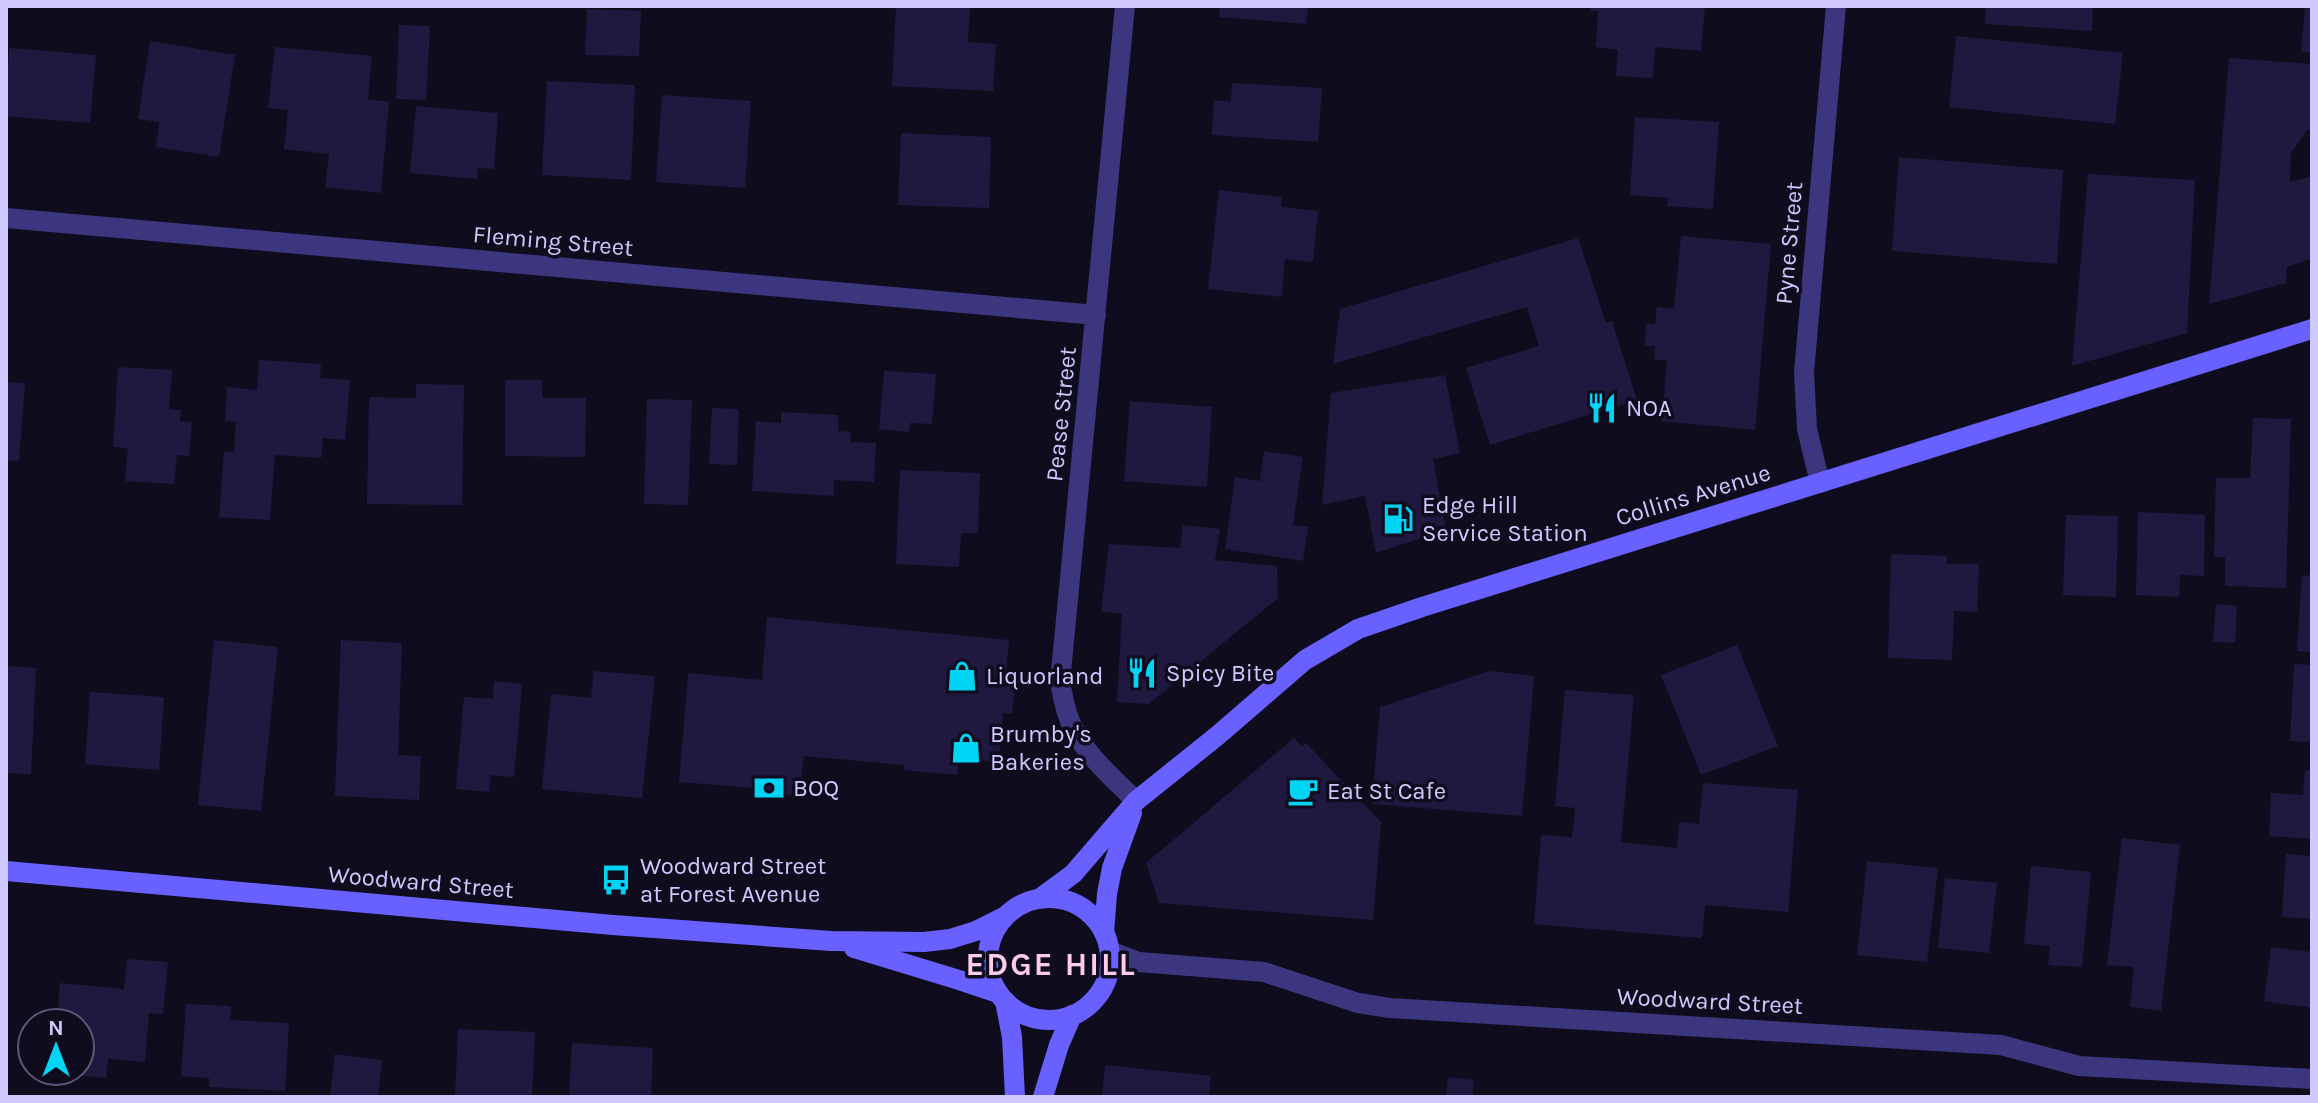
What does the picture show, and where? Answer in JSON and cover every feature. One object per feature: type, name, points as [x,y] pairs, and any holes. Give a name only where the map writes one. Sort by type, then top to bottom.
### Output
[{"type":"street","name":"Pease Street","points":[[1125,6],[1060,682],[1067,715],[1091,757],[1136,801]]},
{"type":"street","name":"Pyne Street","points":[[1820,483],[1807,429],[1804,373],[1836,6]]},
{"type":"street","name":"Fleming Street","points":[[6,218],[1096,315]]},
{"type":"street","name":"Collins Avenue","points":[[1039,899],[1073,874],[1136,801],[1305,660],[1358,629],[2312,329]]},
{"type":"street","points":[[1001,997],[1012,1009],[1031,1017],[1052,1020],[1072,1015],[1089,1004],[1102,989],[1109,971],[1107,894],[1112,868],[1136,801]]},
{"type":"street","name":"Woodward Street","points":[[6,871],[613,925],[831,941],[924,942],[950,939],[976,931],[1004,917]]},
{"type":"street","points":[[1015,1097],[1012,1037],[1001,997],[989,975],[987,954],[993,933],[1004,917],[1020,905],[1039,899],[1058,899],[1077,905],[1093,916],[1107,942]]},
{"type":"street","name":"Woodward Street","points":[[831,941],[959,980],[1001,997]]},
{"type":"street","name":"Woodward Street","points":[[1107,942],[1139,962],[1264,972],[1358,1003],[1390,1008],[2001,1045],[2079,1066],[2312,1079]]},
{"type":"street","points":[[1043,1097],[1072,1015]]},
{"type":"building","points":[[896,6],[970,6],[968,42],[996,44],[993,91],[892,86]]},
{"type":"building","points":[[1220,6],[1308,6],[1306,24],[1219,17]]},
{"type":"building","points":[[1591,6],[1705,6],[1701,51],[1655,47],[1653,78],[1616,76],[1618,50],[1596,47],[1598,11],[1591,11]]},
{"type":"building","points":[[1986,6],[2093,6],[2092,31],[1985,24]]},
{"type":"building","points":[[2305,6],[2312,6],[2312,53],[2301,52]]},
{"type":"building","points":[[587,9],[641,11],[639,56],[585,55]]},
{"type":"building","points":[[399,25],[430,26],[426,100],[396,99]]},
{"type":"building","points":[[1956,36],[2123,53],[2115,124],[1949,107]]},
{"type":"building","points":[[150,41],[235,55],[219,157],[156,147],[159,122],[138,119]]},
{"type":"building","points":[[275,47],[372,56],[368,99],[389,102],[381,193],[325,187],[329,154],[284,149],[288,110],[268,108]]},
{"type":"building","points":[[9,48],[96,55],[90,123],[6,116]]},
{"type":"building","points":[[2229,58],[2312,64],[2312,130],[2307,130],[2291,153],[2290,182],[2312,176],[2312,258],[2287,267],[2286,283],[2209,304]]},
{"type":"building","points":[[547,81],[635,85],[631,180],[542,175]]},
{"type":"building","points":[[1232,83],[1322,88],[1318,142],[1212,135],[1214,100],[1231,102]]},
{"type":"building","points":[[662,95],[751,101],[745,188],[656,182]]},
{"type":"building","points":[[416,106],[498,113],[494,169],[478,168],[477,179],[410,173]]},
{"type":"building","points":[[1635,117],[1719,122],[1713,209],[1667,206],[1668,198],[1630,195]]},
{"type":"building","points":[[901,133],[991,137],[989,208],[898,205]]},
{"type":"building","points":[[1899,157],[2063,170],[2057,264],[1892,251]]},
{"type":"building","points":[[2088,174],[2195,180],[2187,333],[2072,366]]},
{"type":"building","points":[[1219,190],[1282,197],[1281,207],[1318,211],[1313,262],[1285,259],[1282,297],[1208,289]]},
{"type":"building","points":[[1681,236],[1771,244],[1755,430],[1662,421],[1667,361],[1654,359],[1655,346],[1645,346],[1646,323],[1655,324],[1657,307],[1674,309]]},
{"type":"building","points":[[1578,238],[1606,323],[1612,321],[1637,400],[1490,445],[1466,368],[1539,346],[1527,307],[1333,364],[1340,309]]},
{"type":"building","points":[[259,360],[321,364],[320,378],[350,380],[345,440],[323,438],[321,458],[275,455],[270,520],[219,517],[224,452],[234,452],[236,422],[225,421],[227,387],[257,390]]},
{"type":"building","points":[[118,367],[172,370],[169,409],[181,410],[180,421],[192,422],[189,456],[177,455],[174,484],[125,481],[128,448],[113,447]]},
{"type":"building","points":[[884,371],[936,374],[932,424],[910,423],[909,432],[879,429]]},
{"type":"building","points":[[1445,375],[1460,453],[1433,459],[1446,530],[1376,553],[1365,496],[1322,505],[1331,393]]},
{"type":"building","points":[[505,380],[542,380],[542,398],[586,398],[585,457],[505,456]]},
{"type":"building","points":[[6,382],[25,383],[19,461],[6,460]]},
{"type":"building","points":[[416,384],[464,385],[462,505],[367,504],[369,397],[416,398]]},
{"type":"building","points":[[647,399],[692,400],[688,505],[644,504]]},
{"type":"building","points":[[1130,401],[1212,407],[1207,487],[1124,481]]},
{"type":"building","points":[[712,408],[739,409],[737,465],[709,464]]},
{"type":"building","points":[[781,412],[838,415],[838,431],[851,432],[850,442],[876,443],[874,482],[834,480],[834,496],[752,491],[756,421],[781,423]]},
{"type":"building","points":[[2253,418],[2291,419],[2286,588],[2225,586],[2225,557],[2214,557],[2216,478],[2250,478]]},
{"type":"building","points":[[1264,451],[1303,457],[1293,525],[1308,527],[1303,561],[1225,549],[1235,477],[1260,481]]},
{"type":"building","points":[[900,470],[980,473],[978,533],[961,533],[959,567],[896,564]]},
{"type":"building","points":[[2138,512],[2205,515],[2204,576],[2180,575],[2179,597],[2136,595]]},
{"type":"building","points":[[2066,515],[2118,516],[2116,597],[2063,595]]},
{"type":"building","points":[[1183,525],[1220,529],[1215,560],[1277,566],[1278,598],[1149,704],[1117,702],[1122,614],[1101,611],[1109,544],[1180,548]]},
{"type":"building","points":[[1891,554],[1947,556],[1947,564],[1979,564],[1977,612],[1954,611],[1952,660],[1888,658]]},
{"type":"building","points":[[2302,575],[2312,576],[2312,652],[2297,651]]},
{"type":"building","points":[[2216,604],[2237,606],[2235,643],[2213,642]]},
{"type":"building","points":[[767,617],[1009,640],[1006,674],[1016,675],[1012,714],[1003,713],[999,762],[959,758],[957,775],[903,770],[904,765],[804,756],[799,796],[753,792],[753,788],[679,782],[688,673],[762,680]]},
{"type":"building","points":[[214,640],[278,647],[261,811],[198,805]]},
{"type":"building","points":[[341,640],[402,643],[398,755],[421,756],[419,800],[335,796]]},
{"type":"building","points":[[1737,645],[1778,746],[1701,775],[1661,675]]},
{"type":"building","points":[[2294,664],[2312,665],[2312,742],[2290,741]]},
{"type":"building","points":[[6,666],[36,668],[31,774],[6,773]]},
{"type":"building","points":[[594,671],[655,676],[642,798],[542,789],[551,694],[591,698]]},
{"type":"building","points":[[1489,671],[1534,676],[1522,816],[1372,804],[1380,707]]},
{"type":"building","points":[[494,681],[522,684],[514,777],[491,775],[489,792],[456,789],[464,697],[493,699]]},
{"type":"building","points":[[1565,690],[1634,695],[1621,842],[1677,848],[1679,822],[1699,824],[1703,783],[1798,790],[1788,912],[1705,905],[1702,938],[1534,924],[1541,835],[1572,837],[1575,808],[1555,806]]},
{"type":"building","points":[[90,692],[164,697],[159,770],[85,764]]},
{"type":"building","points":[[1294,738],[1302,746],[1306,743],[1381,822],[1373,920],[1159,903],[1146,863]]},
{"type":"building","points":[[2305,770],[2312,771],[2312,839],[2269,836],[2271,793],[2303,795]]},
{"type":"building","points":[[2122,838],[2180,845],[2161,1011],[2130,1007],[2134,967],[2107,965]]},
{"type":"building","points":[[2286,854],[2312,856],[2312,919],[2282,917]]},
{"type":"building","points":[[1867,861],[1938,868],[1927,962],[1857,955]]},
{"type":"building","points":[[2031,866],[2091,872],[2082,967],[2048,965],[2050,946],[2024,944]]},
{"type":"building","points":[[1945,878],[1997,883],[1989,953],[1938,948]]},
{"type":"building","points":[[2271,947],[2312,952],[2312,1008],[2264,1001]]},
{"type":"building","points":[[127,959],[168,962],[163,1014],[149,1013],[145,1062],[108,1059],[106,1078],[96,1077],[96,1007],[58,1007],[60,983],[124,989]]},
{"type":"building","points":[[186,1004],[231,1006],[230,1020],[289,1023],[285,1091],[209,1087],[209,1078],[181,1076]]},
{"type":"building","points":[[458,1029],[535,1032],[532,1097],[455,1097]]},
{"type":"building","points":[[572,1043],[653,1048],[651,1097],[569,1097]]},
{"type":"building","points":[[335,1054],[382,1060],[378,1097],[330,1097]]},
{"type":"building","points":[[1105,1065],[1211,1076],[1209,1097],[1102,1097]]},
{"type":"building","points":[[1448,1077],[1474,1080],[1472,1097],[1446,1097]]},
{"type":"place","name":"NOA","points":[[1602,408]]},
{"type":"place","name":"Edge Hill Service Station","points":[[1398,519]]},
{"type":"place","name":"Spicy Bite","points":[[1142,673]]},
{"type":"place","name":"Liquorland","points":[[962,676]]},
{"type":"place","name":"Brumby's Bakeries","points":[[966,748]]},
{"type":"place","name":"BOQ","points":[[769,788]]},
{"type":"place","name":"Eat St Cafe","points":[[1303,791]]},
{"type":"place","name":"Woodward Street at Forest Avenue","points":[[616,880]]},
{"type":"district","name":"EDGE HILL","points":[[1051,964]]}]
